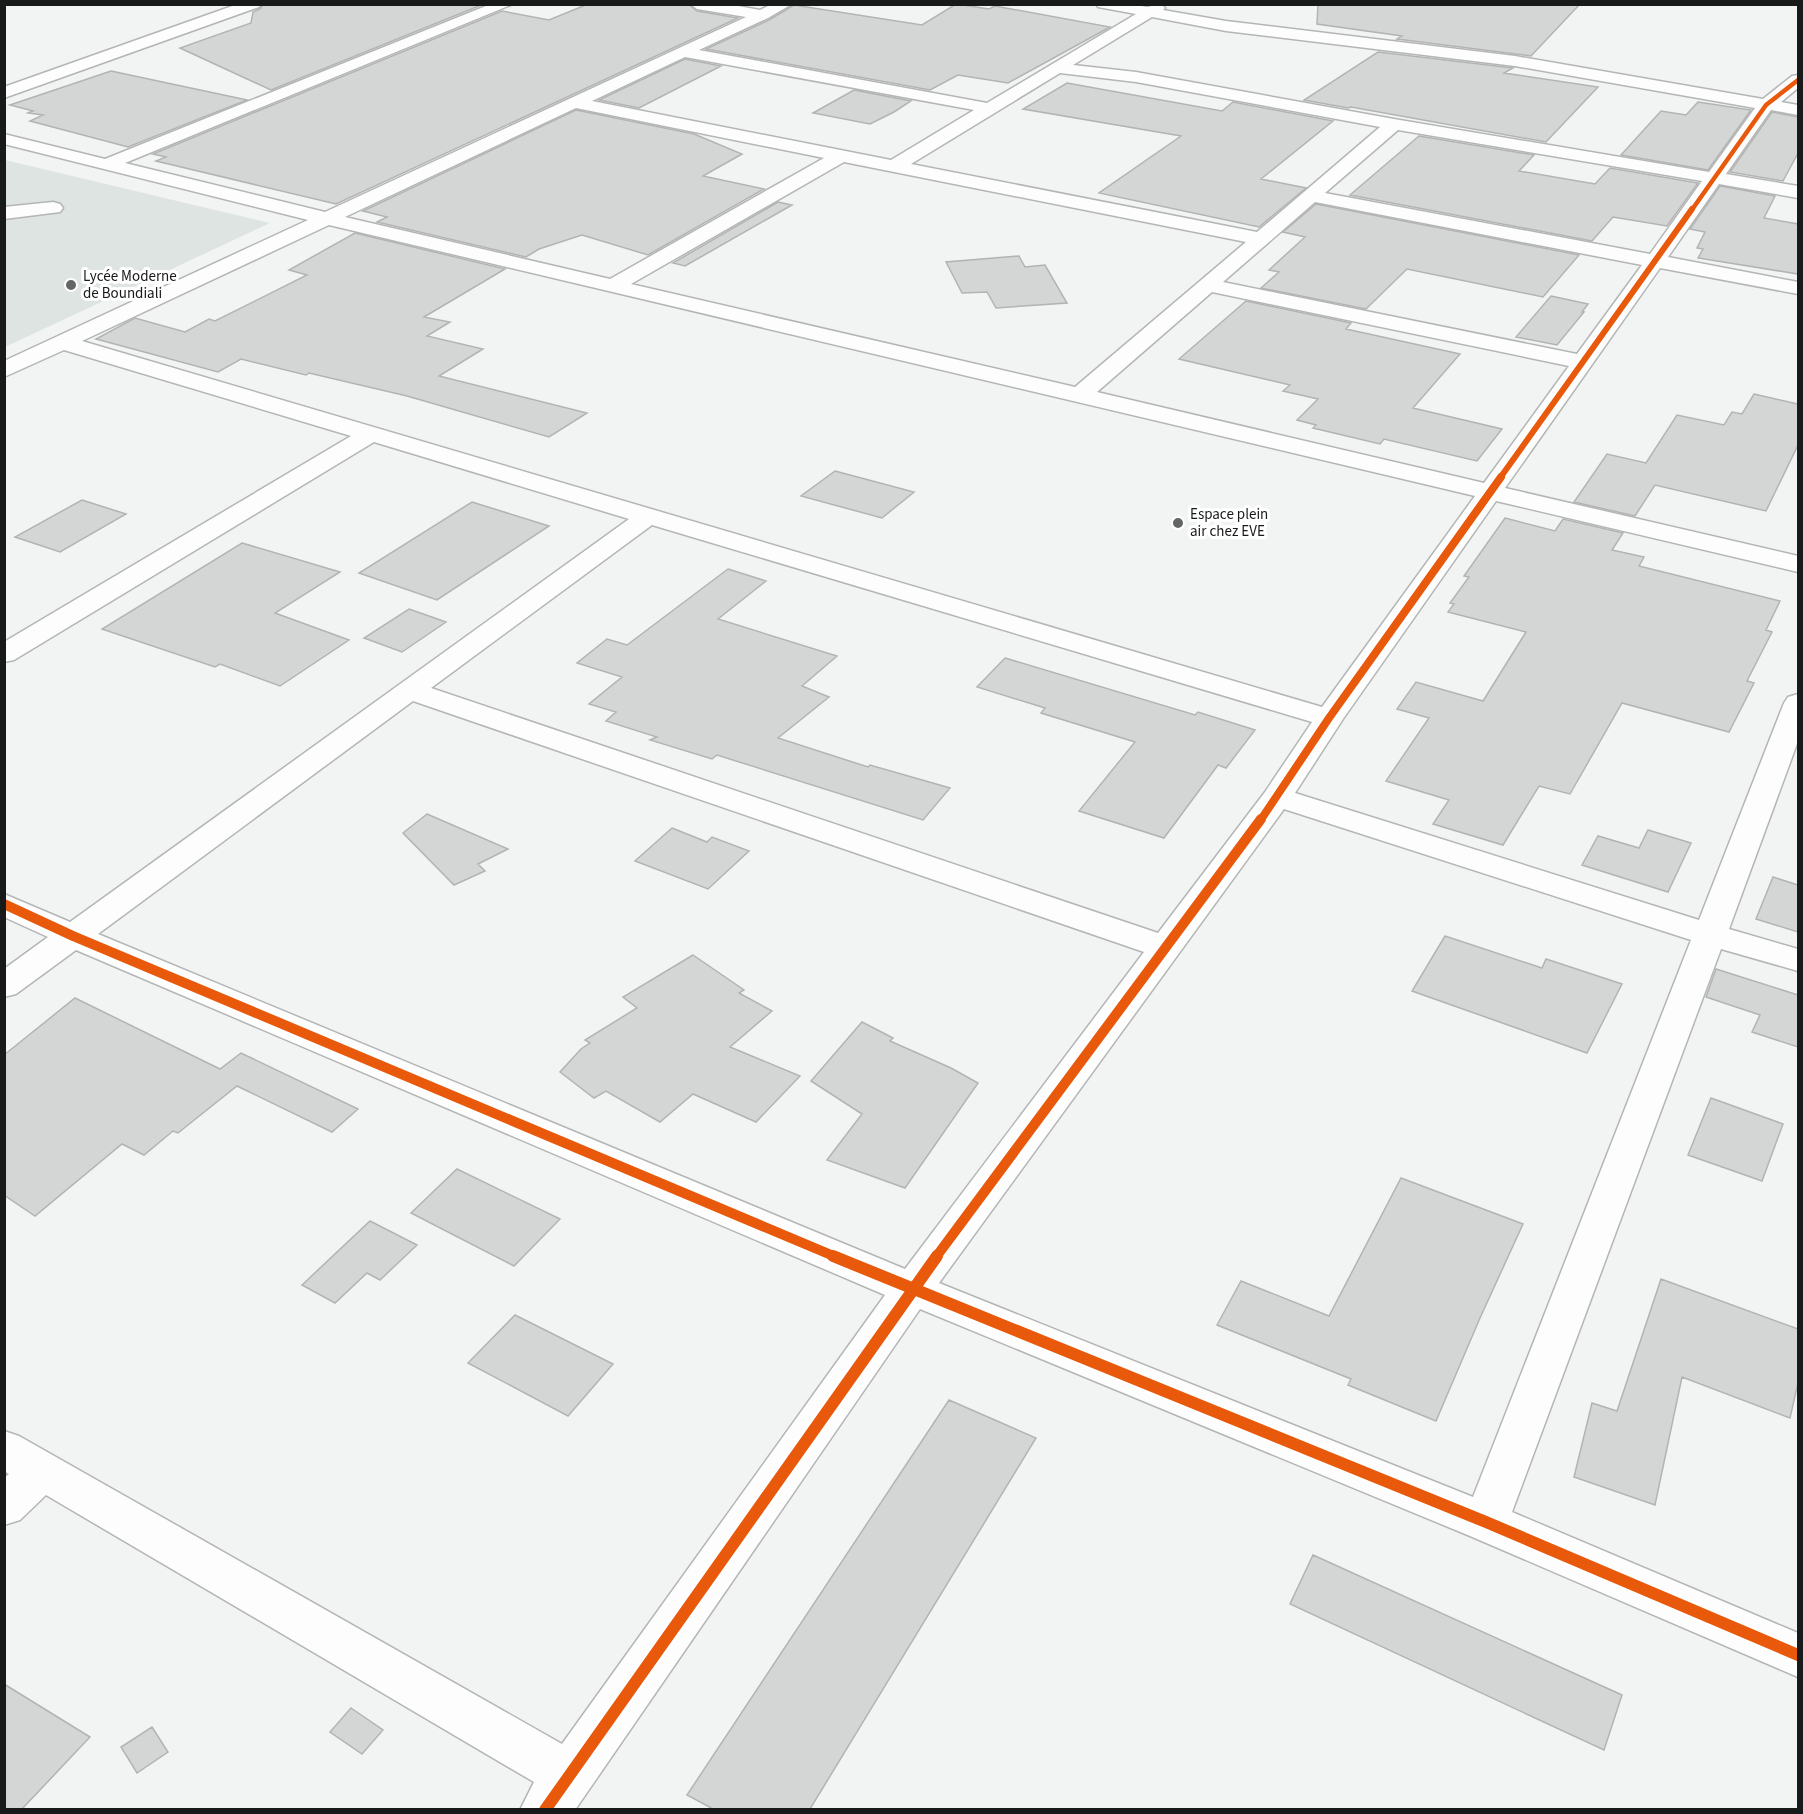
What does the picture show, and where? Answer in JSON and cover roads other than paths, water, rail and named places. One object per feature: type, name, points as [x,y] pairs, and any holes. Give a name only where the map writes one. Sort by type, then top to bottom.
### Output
[{"type":"street","points":[[4,93],[254,4]]},
{"type":"street","points":[[108,164],[506,4]]},
{"type":"street","points":[[697,4],[763,15]]},
{"type":"street","points":[[4,370],[785,4]]},
{"type":"street","points":[[1103,4],[1155,9],[1226,26],[1515,61],[1798,110]]},
{"type":"street","points":[[894,166],[1155,9]]},
{"type":"street","points":[[683,52],[988,108]]},
{"type":"street","points":[[1055,68],[1136,77],[1394,124],[1798,192]]},
{"type":"street","points":[[4,1506],[23,1460],[557,1792],[912,1289],[1277,797],[1329,718],[1766,105],[1798,80]]},
{"type":"street","points":[[576,103],[1262,239]]},
{"type":"street","points":[[1080,395],[1394,124]]},
{"type":"street","points":[[4,139],[328,219],[1798,564]]},
{"type":"street","points":[[613,286],[842,155]]},
{"type":"street","points":[[1311,196],[1798,288]]},
{"type":"street","points":[[4,213],[53,208]]},
{"type":"street","points":[[1208,285],[1584,362]]},
{"type":"street","points":[[64,343],[1329,718]]},
{"type":"street","points":[[4,654],[371,434]]},
{"type":"street","points":[[4,986],[649,516]]},
{"type":"street","points":[[408,690],[1164,947]]},
{"type":"street","points":[[1486,1522],[1798,703]]},
{"type":"street","points":[[1277,797],[1798,960]]},
{"type":"street","points":[[4,904],[73,936],[912,1289],[1486,1522],[1798,1655]]},
{"type":"place","name":"Lycée Moderne de Boundiali","points":[[71,285]]},
{"type":"place","name":"Espace plein air chez EVE","points":[[1178,523]]}]
